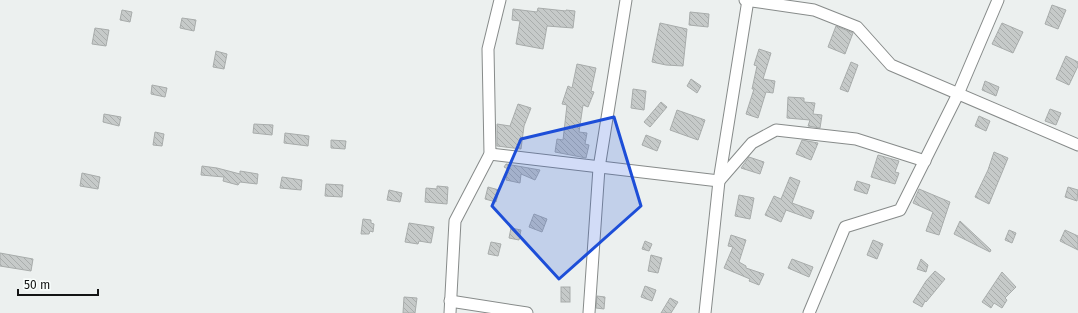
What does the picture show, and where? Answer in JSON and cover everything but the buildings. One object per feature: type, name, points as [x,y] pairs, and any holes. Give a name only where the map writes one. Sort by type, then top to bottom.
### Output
[{"type":"street","points":[[450,313],[455,221],[490,154],[488,49],[500,0]]},
{"type":"street","points":[[589,313],[599,168],[626,0]]},
{"type":"street","points":[[705,313],[719,181],[746,0],[814,10],[857,27],[891,65],[1078,144]]},
{"type":"street","points":[[810,313],[845,227],[900,210],[958,94],[998,0]]},
{"type":"street","points":[[719,181],[752,143],[776,130],[856,139],[925,161]]},
{"type":"street","points":[[490,154],[719,181]]},
{"type":"street","points":[[450,301],[527,313]]},
{"type":"highlighted area","points":[[614,117],[641,206],[559,279],[492,206],[521,139]]}]
